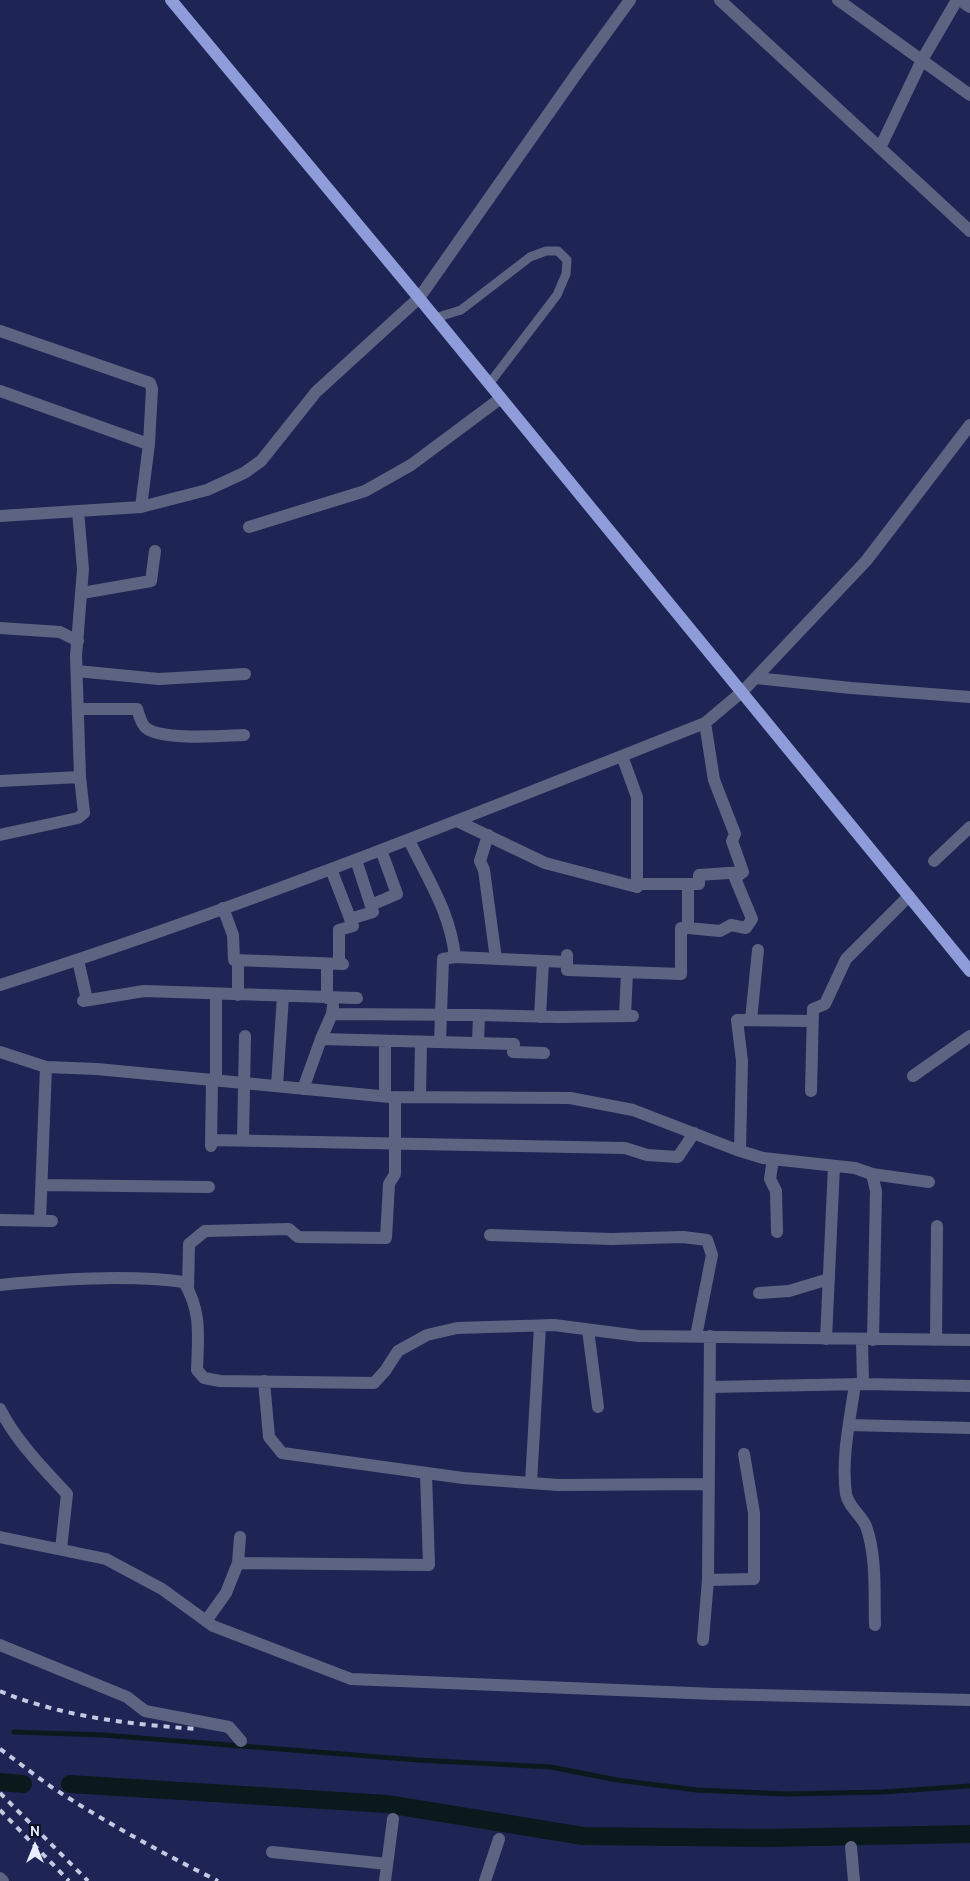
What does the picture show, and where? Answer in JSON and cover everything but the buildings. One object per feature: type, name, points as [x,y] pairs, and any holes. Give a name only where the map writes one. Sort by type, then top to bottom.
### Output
[{"type":"main road","points":[[171,0],[419,298],[970,971]]},
{"type":"street","points":[[0,516],[141,506],[207,490],[244,473],[261,462],[316,392],[419,298],[630,0]]},
{"type":"street","points":[[720,0],[970,231]]},
{"type":"street","points":[[838,0],[970,95]]},
{"type":"street","points":[[880,148],[922,60],[958,0],[970,7]]},
{"type":"street","points":[[0,333],[150,383],[152,389],[148,444],[141,506]]},
{"type":"street","points":[[0,391],[148,444]]},
{"type":"street","points":[[249,527],[365,491],[411,465],[501,398]]},
{"type":"street","points":[[0,985],[78,960],[356,860],[705,723],[743,692],[866,561],[970,425]]},
{"type":"street","points":[[0,835],[78,818],[84,813],[80,777],[76,671],[83,570],[78,511]]},
{"type":"street","points":[[82,592],[151,581],[155,551]]},
{"type":"street","points":[[0,628],[60,632],[78,640]]},
{"type":"street","points":[[76,671],[159,679],[245,674]]},
{"type":"street","points":[[756,678],[851,688],[970,697]]},
{"type":"street","points":[[78,709],[137,709],[144,726],[154,733],[193,736],[244,735]]},
{"type":"street","points":[[705,723],[714,780],[735,834],[732,841],[743,872]]},
{"type":"street","points":[[622,756],[637,797],[637,884]]},
{"type":"street","points":[[0,780],[80,777]]},
{"type":"street","points":[[457,821],[545,863],[637,887],[637,884],[699,884],[699,875],[743,872]]},
{"type":"street","points":[[934,861],[970,828]]},
{"type":"street","points":[[488,835],[480,861],[484,870],[496,959]]},
{"type":"street","points":[[409,840],[444,910],[453,937],[455,957]]},
{"type":"street","points":[[371,904],[397,894],[381,850]]},
{"type":"street","points":[[350,919],[373,912],[356,860]]},
{"type":"street","points":[[303,1089],[332,1014],[330,998],[339,930],[352,926],[331,869]]},
{"type":"street","points":[[440,1042],[443,959],[455,957],[567,959],[567,970],[681,974],[681,928],[720,931],[732,926],[746,928],[752,919],[735,878],[743,872]]},
{"type":"street","points":[[688,884],[688,928]]},
{"type":"street","points":[[811,1090],[813,1009],[825,1004],[846,959],[909,896]]},
{"type":"street","points":[[223,908],[233,934],[234,960],[336,964]]},
{"type":"street","points":[[751,1020],[758,950]]},
{"type":"street","points":[[78,960],[85,1000],[144,991],[357,998]]},
{"type":"street","points":[[238,960],[238,995]]},
{"type":"street","points":[[540,1017],[543,960]]},
{"type":"street","points":[[332,1014],[441,1014],[540,1017],[629,1016],[627,972]]},
{"type":"street","points":[[216,994],[211,1143],[243,1140],[625,1148],[647,1155],[678,1157],[694,1133]]},
{"type":"street","points":[[277,1086],[282,996]]},
{"type":"street","points":[[478,1043],[479,1015]]},
{"type":"street","points":[[740,1151],[742,1060],[737,1020],[812,1021]]},
{"type":"street","points":[[243,1140],[245,1036]]},
{"type":"street","points":[[914,1076],[970,1036]]},
{"type":"street","points":[[321,1039],[514,1044],[513,1052],[544,1053]]},
{"type":"street","points":[[188,1289],[188,1244],[205,1231],[289,1229],[298,1237],[386,1238],[389,1184],[396,1174],[396,1142],[385,1042]]},
{"type":"street","points":[[420,1097],[421,1042]]},
{"type":"street","points":[[0,1052],[46,1067],[97,1069],[390,1097],[570,1098],[633,1110],[740,1151],[773,1159],[855,1168],[872,1174],[929,1182]]},
{"type":"street","points":[[0,1220],[46,1220],[40,1199],[43,1185],[46,1067]]},
{"type":"street","points":[[773,1159],[770,1179],[776,1191],[777,1232]]},
{"type":"street","points":[[826,1339],[834,1166]]},
{"type":"street","points":[[872,1174],[876,1191],[877,1209],[868,1340],[845,1448],[846,1497],[865,1525],[870,1546],[873,1565],[875,1625]]},
{"type":"street","points":[[43,1185],[209,1187]]},
{"type":"street","points":[[936,1340],[937,1226]]},
{"type":"street","points":[[490,1235],[611,1238],[683,1237],[707,1240],[712,1255],[696,1336]]},
{"type":"street","points":[[0,1285],[38,1281],[154,1278],[184,1282],[193,1297],[198,1319],[197,1370],[204,1378],[220,1381],[374,1383],[398,1350],[426,1335],[457,1328],[554,1325],[639,1336],[970,1340]]},
{"type":"street","points":[[759,1293],[789,1290],[829,1279]]},
{"type":"street","points":[[531,1483],[540,1326]]},
{"type":"street","points":[[588,1330],[598,1407]]},
{"type":"street","points":[[703,1640],[708,1580],[710,1336]]},
{"type":"street","points":[[264,1381],[270,1437],[282,1453],[426,1474],[558,1485],[709,1484]]},
{"type":"street","points":[[710,1387],[859,1384],[970,1386]]},
{"type":"street","points":[[0,1409],[10,1428],[29,1453],[67,1494],[61,1549]]},
{"type":"street","points":[[849,1425],[970,1428]]},
{"type":"street","points":[[708,1580],[754,1579],[754,1513],[744,1454]]},
{"type":"street","points":[[238,1563],[429,1565],[426,1474]]},
{"type":"street","points":[[0,1537],[106,1559],[162,1589],[214,1626],[351,1679],[715,1694],[970,1700]]},
{"type":"street","points":[[206,1621],[226,1593],[238,1563],[240,1537]]},
{"type":"street","points":[[0,1644],[127,1697],[145,1711],[229,1727],[242,1740]]},
{"type":"street","points":[[385,1881],[393,1819]]},
{"type":"street","points":[[485,1881],[499,1839]]},
{"type":"street","points":[[851,1847],[854,1881]]},
{"type":"street","points":[[272,1852],[387,1864]]},
{"type":"street","points":[[0,1878],[3,1881]]},
{"type":"lane","points":[[435,318],[461,310],[530,257],[546,251],[558,251],[567,260],[566,274],[557,295],[489,384]]},
{"type":"waterway","points":[[14,1732],[103,1735],[418,1760],[551,1767],[617,1780],[697,1790],[786,1794],[882,1792],[970,1786]]},
{"type":"waterway","points":[[0,1782],[23,1784]]},
{"type":"waterway","points":[[70,1784],[387,1804],[583,1836],[767,1838],[970,1834]]},
{"type":"railway","points":[[0,1691],[30,1702],[78,1715],[137,1724],[196,1729]]},
{"type":"railway","points":[[0,1749],[50,1786],[90,1812],[218,1881]]},
{"type":"railway","points":[[0,1793],[88,1881]]},
{"type":"railway","points":[[0,1810],[69,1881]]}]
